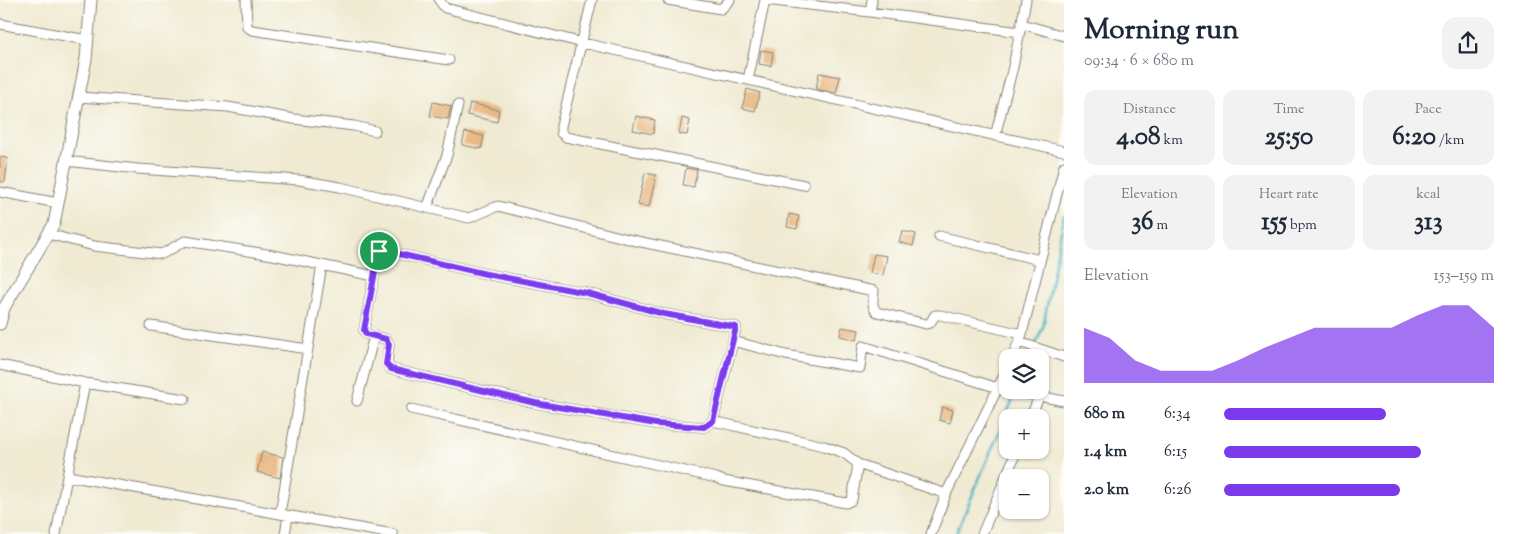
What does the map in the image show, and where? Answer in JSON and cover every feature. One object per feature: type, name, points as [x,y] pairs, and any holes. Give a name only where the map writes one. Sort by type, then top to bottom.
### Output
[{"type":"main road","points":[[0,324],[4,308],[54,224],[86,58],[90,0]]},
{"type":"street","points":[[246,0],[246,22],[247,27],[252,30],[449,60]]},
{"type":"street","points":[[438,0],[445,8],[583,43],[1064,151]]},
{"type":"street","points":[[592,0],[583,43],[561,126],[561,133],[566,136],[804,185]]},
{"type":"street","points":[[668,0],[721,8],[730,0]]},
{"type":"street","points":[[748,80],[765,0],[1021,28],[1064,36]]},
{"type":"street","points":[[870,12],[872,0]]},
{"type":"street","points":[[995,136],[1013,67],[1026,0]]},
{"type":"street","points":[[0,24],[87,40]]},
{"type":"street","points":[[78,97],[228,107],[294,119],[354,126],[375,131]]},
{"type":"street","points":[[427,208],[447,155],[458,105]]},
{"type":"street","points":[[66,161],[138,169],[299,180],[340,187],[469,218],[498,206],[632,240],[874,291],[874,309],[877,312],[926,324],[930,323],[935,315],[940,314],[1020,338],[1030,345],[1064,357]]},
{"type":"street","points":[[1016,349],[1064,166]]},
{"type":"street","points":[[0,192],[58,203]]},
{"type":"street","points":[[48,234],[94,246],[162,254],[185,241],[374,276]]},
{"type":"street","points":[[939,236],[1040,260]]},
{"type":"street","points":[[379,251],[587,293],[664,314],[736,327],[713,421],[704,427],[656,424],[535,403],[391,369],[386,364],[388,341],[366,334],[364,330],[374,276],[379,251]]},
{"type":"street","points":[[285,534],[284,515],[322,266]]},
{"type":"street","points":[[151,326],[308,349]]},
{"type":"street","points":[[357,401],[374,336]]},
{"type":"street","points":[[733,341],[786,354],[860,368],[863,346],[998,388],[946,494],[931,534]]},
{"type":"street","points":[[0,365],[85,383],[185,399]]},
{"type":"street","points":[[56,534],[85,383]]},
{"type":"street","points":[[1049,398],[1064,401]]},
{"type":"street","points":[[411,409],[724,481],[846,503],[852,500],[858,464]]},
{"type":"street","points":[[713,421],[824,446],[844,453],[858,464],[946,494]]},
{"type":"street","points":[[982,534],[1013,459]]},
{"type":"street","points":[[68,476],[393,534]]},
{"type":"building","points":[[761,50],[773,52],[771,66],[759,64]]},
{"type":"building","points":[[819,73],[840,77],[836,93],[816,89]]},
{"type":"building","points":[[747,89],[760,93],[755,111],[742,108]]},
{"type":"building","points":[[433,102],[451,106],[448,119],[430,116]]},
{"type":"building","points":[[470,103],[499,110],[497,122],[467,115]]},
{"type":"building","points":[[636,116],[655,120],[653,134],[633,130]]},
{"type":"building","points":[[682,118],[690,120],[687,135],[679,134]]},
{"type":"building","points":[[465,132],[484,136],[481,149],[462,145]]},
{"type":"building","points":[[0,157],[8,158],[5,182],[0,182]]},
{"type":"building","points":[[686,168],[697,170],[694,187],[683,185]]},
{"type":"building","points":[[645,173],[656,175],[649,207],[638,205]]},
{"type":"building","points":[[789,214],[799,216],[797,229],[787,227]]},
{"type":"building","points":[[902,231],[916,234],[913,246],[899,242]]},
{"type":"building","points":[[874,254],[887,256],[883,275],[870,273]]},
{"type":"building","points":[[842,327],[859,330],[857,340],[840,336]]},
{"type":"building","points":[[942,407],[953,410],[950,423],[939,420]]},
{"type":"building","points":[[262,452],[283,457],[280,478],[257,472]]},
{"type":"waterway","points":[[1034,349],[1043,327],[1064,216]]},
{"type":"waterway","points":[[956,534],[1013,399]]},
{"type":"route","points":[[379,251],[587,293],[664,314],[736,327],[713,421],[704,427],[656,424],[535,403],[391,369],[386,364],[388,341],[366,334],[364,330],[379,251]]}]
